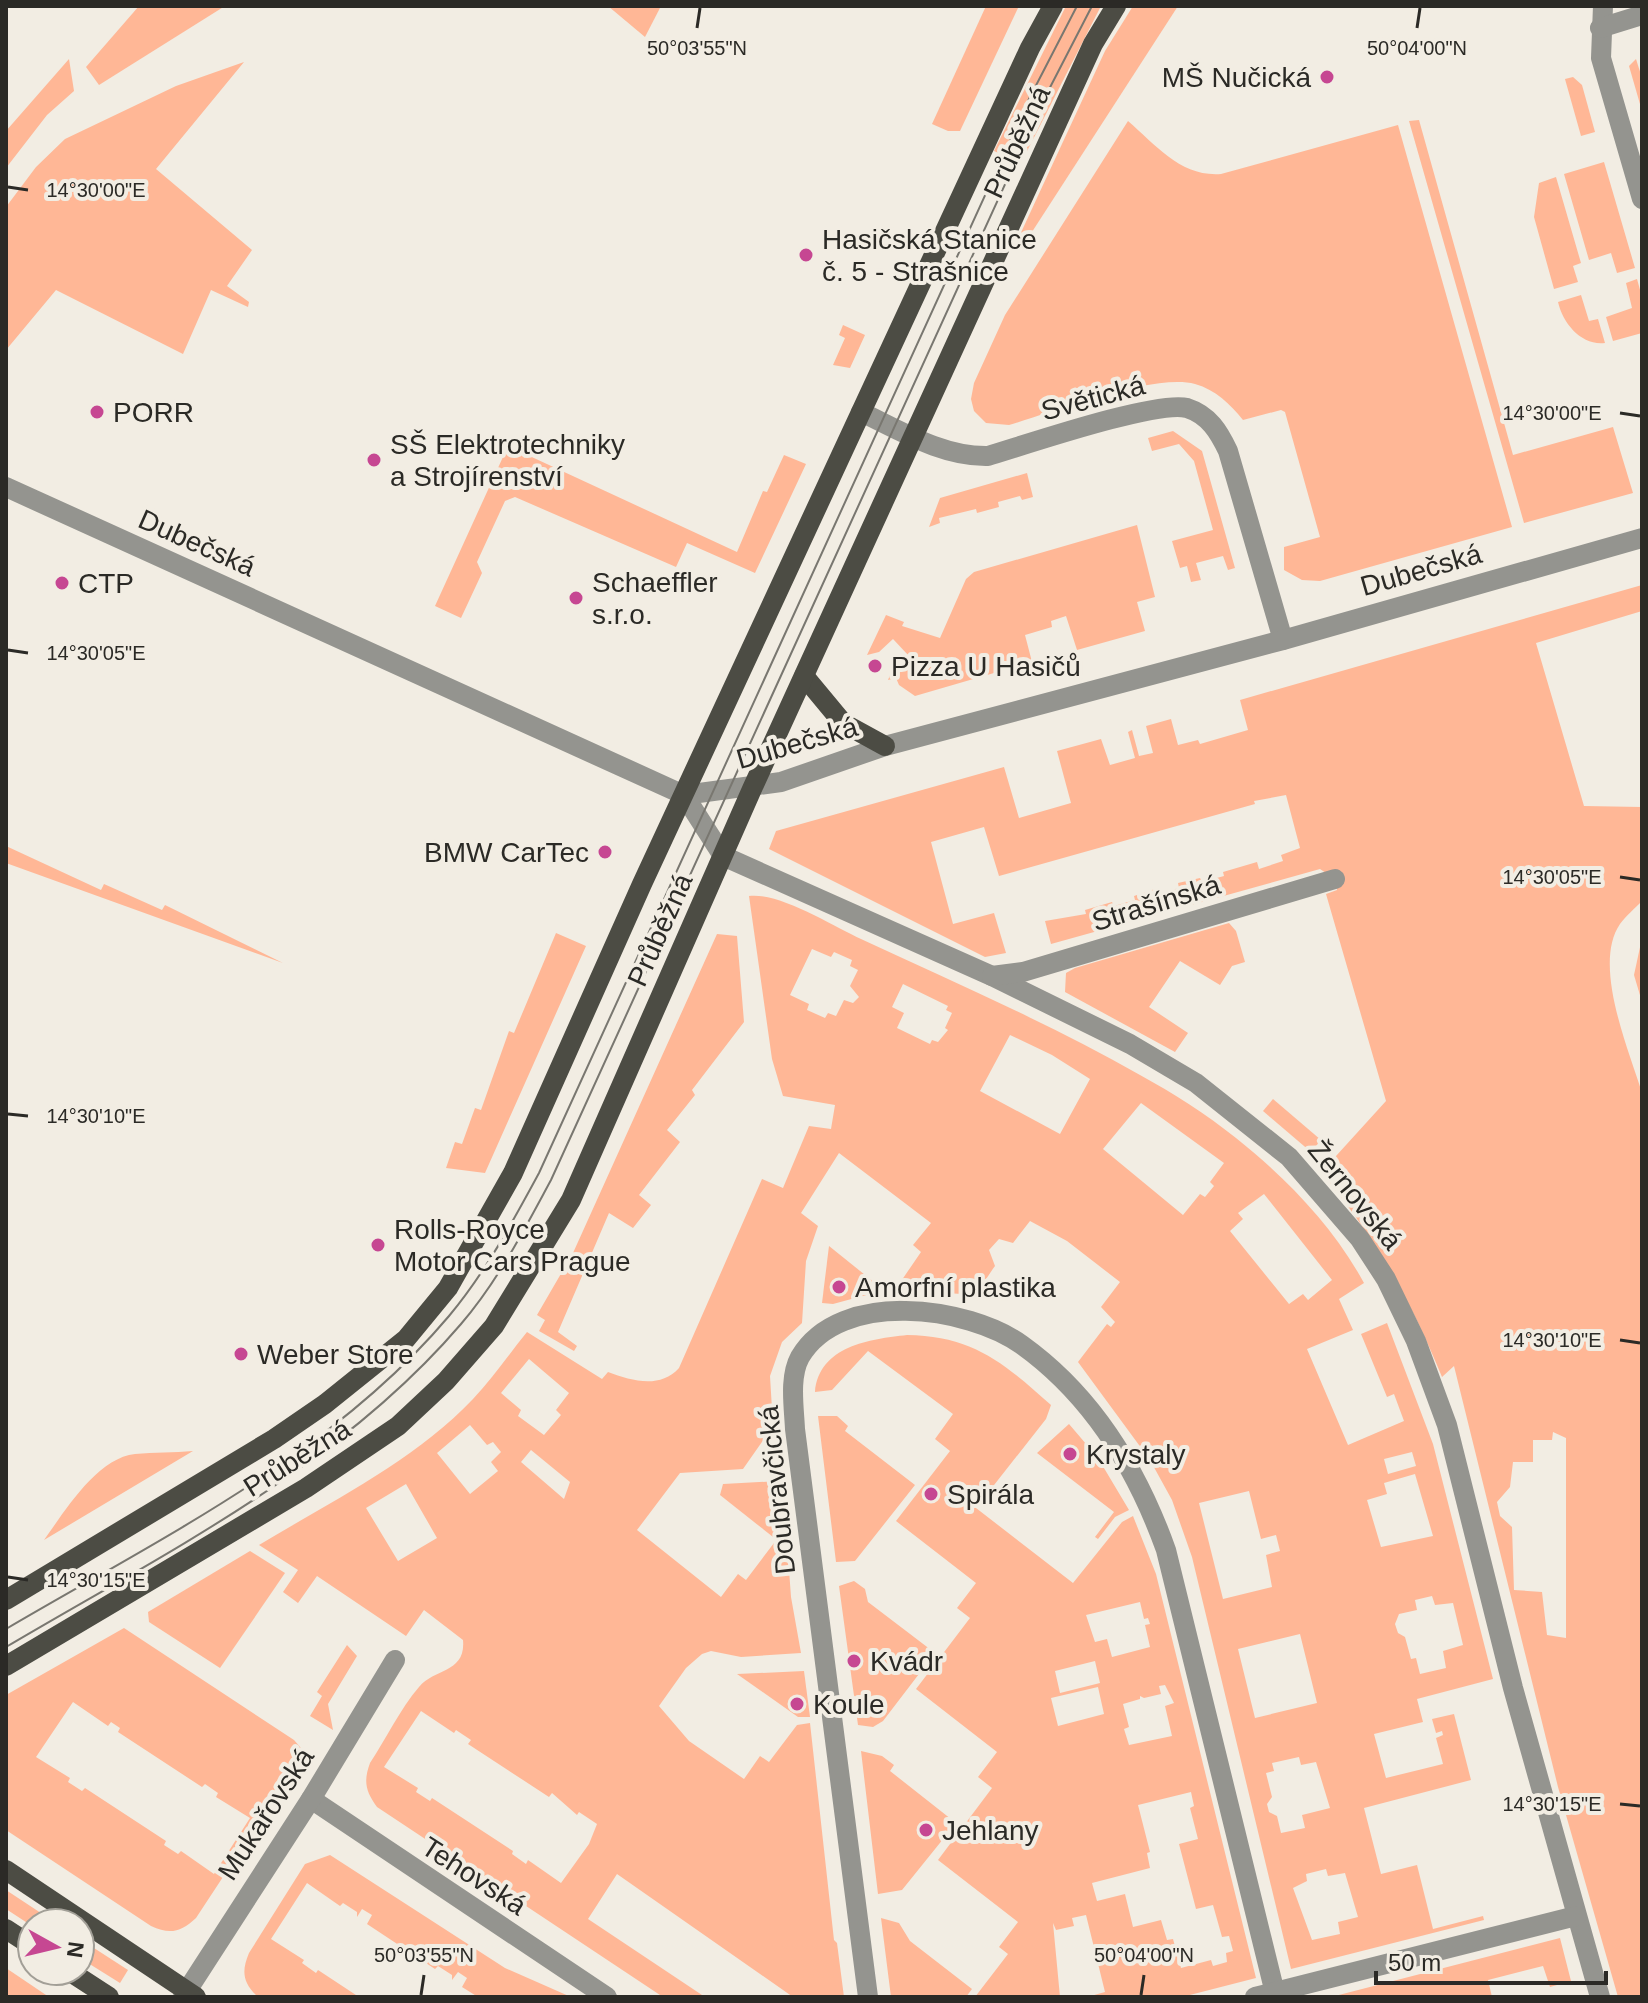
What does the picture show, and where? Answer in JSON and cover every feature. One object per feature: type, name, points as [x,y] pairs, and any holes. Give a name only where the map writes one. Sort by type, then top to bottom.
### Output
[{"type":"main road","name":"Průběžná","points":[[6,1600],[274,1439],[349,1386],[406,1339],[448,1288],[493,1212],[1030,48],[1053,6]]},
{"type":"main road","name":"Průběžná","points":[[6,1666],[346,1462],[398,1426],[446,1381],[494,1326],[571,1200],[912,436],[1093,44],[1116,6]]},
{"type":"main road","points":[[804,676],[843,723],[885,746]]},
{"type":"main road","points":[[6,1870],[189,1995]]},
{"type":"street","points":[[1603,6],[1601,58],[1642,199]]},
{"type":"street","points":[[1600,28],[1642,15]]},
{"type":"street","name":"Světická","points":[[861,412],[912,436],[970,456],[988,456],[1154,409],[1186,408],[1207,418],[1228,451],[1283,640]]},
{"type":"street","name":"Dubečská","points":[[6,487],[684,795],[752,789],[885,746],[1283,640],[1642,538]]},
{"type":"street","points":[[684,795],[723,856]]},
{"type":"street","name":"Žernovská","points":[[723,856],[992,976],[1130,1044],[1196,1083],[1250,1123],[1289,1157],[1325,1195],[1386,1279],[1416,1341],[1447,1425],[1513,1688],[1600,1997]]},
{"type":"street","name":"Strašínská","points":[[992,976],[1023,972],[1335,879]]},
{"type":"street","name":"Doubravčická","points":[[868,1997],[795,1429],[794,1381],[799,1360],[813,1340],[843,1322],[880,1313],[928,1311],[971,1318],[1020,1343],[1063,1379],[1121,1449],[1149,1504],[1166,1550],[1269,1995]]},
{"type":"street","name":"Mukařovská","points":[[189,1995],[395,1660]]},
{"type":"street","name":"Tehovská","points":[[311,1799],[607,1997]]},
{"type":"street","points":[[1269,1995],[1576,1916]]},
{"type":"shaded area","points":[[139,6],[225,6],[99,85],[86,67]]},
{"type":"shaded area","points":[[608,6],[661,6],[645,37]]},
{"type":"shaded area","points":[[986,6],[1019,6],[960,131],[948,131],[932,124]]},
{"type":"shaded area","points":[[1066,6],[1101,6],[1021,163],[994,151]]},
{"type":"shaded area","points":[[1133,6],[1178,6],[1030,235],[1018,239],[1105,51]]},
{"type":"shaded area","points":[[69,59],[74,91],[47,115],[6,168],[6,131]]},
{"type":"shaded area","points":[[1636,59],[1642,78],[1642,111],[1629,66]]},
{"type":"shaded area","points":[[244,62],[156,169],[252,250],[227,286],[249,302],[248,307],[211,290],[183,354],[56,290],[6,350],[6,207],[36,167],[65,139],[176,86]]},
{"type":"shaded area","points":[[1573,77],[1582,85],[1595,132],[1581,136],[1565,79]]},
{"type":"shaded area","points":[[1419,120],[1513,455],[1613,427],[1633,493],[1524,523],[1409,121]]},
{"type":"shaded area","points":[[1128,121],[1170,158],[1207,174],[1221,174],[1398,125],[1512,527],[1320,581],[1302,580],[1284,570],[1284,547],[1320,537],[1285,412],[1281,410],[1243,420],[1228,403],[1210,390],[1177,382],[1130,389],[1009,425],[986,423],[974,411],[971,399],[974,383],[1005,315]]},
{"type":"shaded area","points":[[1604,162],[1635,268],[1617,273],[1611,253],[1589,260],[1564,174]]},
{"type":"shaded area","points":[[1556,177],[1581,263],[1573,266],[1578,282],[1554,289],[1534,217],[1539,183]]},
{"type":"shaded area","points":[[1637,279],[1642,297],[1642,333],[1613,341],[1606,317],[1632,308],[1626,283]]},
{"type":"shaded area","points":[[1581,295],[1589,321],[1598,319],[1605,343],[1581,337],[1564,318],[1558,302]]},
{"type":"shaded area","points":[[843,325],[865,335],[850,368],[833,365],[845,338],[839,335]]},
{"type":"shaded area","points":[[1173,431],[1202,451],[1235,568],[1228,570],[1223,556],[1196,563],[1201,580],[1191,582],[1187,566],[1180,568],[1172,541],[1213,530],[1194,461],[1179,444],[1152,451],[1148,438]]},
{"type":"shaded area","points":[[508,446],[737,552],[763,491],[767,492],[784,455],[806,464],[755,573],[687,543],[676,567],[515,497],[505,501],[477,562],[482,573],[461,618],[435,606]]},
{"type":"shaded area","points":[[1027,473],[1033,497],[1022,500],[1020,496],[998,502],[999,507],[977,513],[976,509],[939,518],[940,523],[929,527],[940,498]]},
{"type":"shaded area","points":[[1137,525],[1155,597],[1137,602],[1145,631],[1077,650],[1066,616],[1051,621],[1052,627],[1025,635],[1032,662],[915,696],[899,685],[896,678],[888,680],[893,668],[908,655],[893,639],[879,652],[867,655],[886,615],[904,622],[902,626],[940,638],[966,579],[974,572]]},
{"type":"shaded area","points":[[1642,585],[1642,611],[1536,643],[1584,806],[1642,807],[1642,901],[1620,924],[1612,941],[1610,962],[1616,1008],[1642,1093],[1642,1997],[1618,1997],[1558,1787],[1454,1366],[1442,1377],[1392,1273],[1326,1178],[1331,1173],[1326,1167],[1386,1101],[1326,894],[1337,890],[1335,879],[1320,869],[1051,944],[1045,921],[1086,914],[1085,910],[1112,902],[1114,906],[1135,900],[1134,896],[1155,889],[1157,894],[1179,888],[1178,883],[1200,878],[1202,882],[1224,876],[1223,872],[1257,862],[1259,869],[1283,861],[1281,855],[1300,848],[1286,795],[1254,801],[1255,804],[999,876],[984,827],[931,842],[953,924],[994,913],[1006,953],[985,957],[769,849],[776,831],[1004,767],[1019,818],[1071,803],[1057,751],[1101,739],[1110,765],[1135,758],[1128,732],[1132,730],[1139,756],[1153,753],[1146,726],[1171,719],[1178,745],[1198,740],[1200,744],[1248,730],[1240,700]],"holes":[[[1553,1432],[1566,1438],[1566,1638],[1547,1635],[1542,1592],[1514,1590],[1512,1527],[1500,1516],[1497,1502],[1510,1487],[1513,1462],[1533,1462],[1533,1440],[1552,1440]]]},
{"type":"shaded area","points":[[6,846],[101,890],[104,884],[162,910],[165,905],[283,963],[6,863]]},
{"type":"shaded area","points":[[749,896],[775,899],[806,911],[1037,1021],[1152,1082],[1236,1138],[1290,1186],[1323,1223],[1364,1283],[1339,1299],[1353,1330],[1307,1349],[1348,1445],[1404,1421],[1394,1394],[1387,1397],[1361,1334],[1387,1323],[1433,1444],[1493,1679],[1417,1699],[1423,1722],[1374,1734],[1386,1778],[1443,1764],[1436,1738],[1443,1735],[1442,1731],[1436,1733],[1432,1719],[1454,1714],[1471,1780],[1364,1808],[1381,1874],[1417,1865],[1433,1929],[1483,1916],[1484,1920],[1291,1969],[1192,1557],[1172,1500],[1150,1460],[1078,1362],[1107,1324],[1111,1327],[1115,1322],[1101,1307],[1120,1282],[1067,1241],[1030,1221],[1013,1243],[999,1239],[989,1250],[995,1266],[974,1292],[895,1290],[921,1252],[913,1245],[931,1223],[839,1153],[801,1213],[818,1226],[806,1261],[802,1323],[782,1342],[770,1376],[773,1426],[743,1469],[680,1473],[637,1530],[721,1597],[738,1574],[746,1580],[774,1543],[787,1542],[791,1597],[801,1653],[741,1657],[711,1651],[702,1654],[686,1668],[659,1706],[689,1741],[744,1779],[760,1756],[769,1762],[797,1725],[810,1723],[834,1940],[837,1943],[844,1997],[793,1997],[617,1874],[588,1919],[705,1997],[663,1997],[377,1807],[367,1786],[370,1763],[419,1687],[460,1659],[463,1640],[424,1610],[406,1636],[317,1576],[298,1603],[283,1592],[298,1570],[259,1545],[371,1479],[425,1442],[473,1399],[527,1332],[602,1379],[608,1372],[636,1380],[655,1381],[679,1368],[762,1179],[783,1188],[809,1126],[831,1129],[835,1105],[783,1096],[772,1059]],"holes":[[[812,949],[831,957],[834,952],[852,960],[850,966],[858,970],[850,986],[859,997],[853,1003],[844,1000],[836,1016],[828,1013],[825,1018],[807,1010],[809,1004],[790,995]],[[903,984],[948,1006],[946,1010],[952,1013],[945,1028],[948,1030],[938,1042],[932,1040],[930,1044],[897,1028],[904,1013],[892,1007]],[[1010,1035],[1052,1055],[1090,1079],[1060,1134],[980,1091]],[[1141,1103],[1224,1163],[1210,1182],[1214,1186],[1205,1197],[1200,1194],[1183,1215],[1103,1149]],[[1264,1194],[1332,1280],[1308,1300],[1303,1294],[1289,1304],[1230,1231],[1243,1219],[1238,1213]],[[529,1359],[569,1393],[556,1410],[561,1415],[544,1435],[518,1416],[521,1410],[501,1393]],[[470,1425],[487,1445],[493,1442],[501,1452],[491,1462],[498,1471],[470,1494],[437,1453]],[[531,1450],[570,1482],[564,1499],[521,1462]],[[1412,1452],[1416,1466],[1388,1474],[1384,1459]],[[1415,1474],[1433,1536],[1381,1547],[1367,1500],[1387,1494],[1384,1483]],[[406,1484],[437,1538],[398,1561],[366,1508]],[[1249,1491],[1261,1539],[1276,1535],[1280,1551],[1266,1555],[1272,1587],[1223,1599],[1199,1503]],[[1432,1596],[1435,1605],[1453,1603],[1463,1645],[1443,1651],[1446,1668],[1420,1674],[1416,1658],[1411,1659],[1405,1637],[1398,1633],[1395,1624],[1399,1614],[1417,1610],[1415,1600]],[[1300,1634],[1317,1703],[1255,1718],[1238,1649]],[[421,1711],[454,1733],[456,1730],[471,1740],[468,1744],[549,1797],[552,1793],[577,1815],[579,1812],[597,1824],[589,1844],[561,1883],[528,1860],[526,1864],[512,1854],[513,1851],[432,1798],[430,1801],[416,1792],[418,1788],[384,1767]],[[1299,1757],[1301,1765],[1316,1762],[1330,1808],[1302,1815],[1305,1828],[1281,1833],[1277,1816],[1269,1812],[1267,1804],[1272,1797],[1266,1773],[1274,1771],[1272,1763]],[[1326,1869],[1328,1876],[1345,1873],[1358,1917],[1338,1922],[1340,1934],[1312,1940],[1293,1888],[1307,1881],[1306,1874]]]},
{"type":"shaded area","points":[[1229,923],[1236,931],[1245,962],[1232,966],[1220,985],[1180,961],[1149,1007],[1188,1033],[1175,1052],[1065,992],[1066,973],[1075,968]]},
{"type":"shaded area","points":[[556,933],[586,946],[485,1173],[446,1168],[455,1142],[462,1144],[475,1108],[481,1110],[509,1031],[514,1033]]},
{"type":"shaded area","points":[[717,934],[737,936],[744,1022],[692,1090],[695,1095],[667,1130],[680,1142],[639,1195],[651,1205],[633,1228],[609,1213],[558,1332],[577,1346],[574,1351],[539,1331],[545,1320],[537,1315],[573,1253]]},
{"type":"shaded area","points":[[1642,938],[1642,1002],[1634,975]]},
{"type":"shaded area","points":[[1273,1099],[1321,1140],[1311,1152],[1263,1111]]},
{"type":"shaded area","points":[[829,1246],[881,1291],[833,1304],[822,1303]]},
{"type":"shaded area","points":[[893,1337],[930,1337],[969,1347],[1018,1376],[1051,1405],[1046,1419],[976,1508],[1073,1583],[1122,1522],[1133,1516],[1156,1574],[1256,1978],[1182,1997],[1087,1997],[1105,1992],[1086,1915],[1072,1918],[1074,1926],[1056,1930],[1053,1923],[1060,1997],[975,1997],[1008,1954],[999,1947],[1018,1922],[938,1860],[992,1788],[978,1777],[997,1752],[916,1689],[970,1618],[957,1608],[976,1583],[896,1521],[950,1451],[935,1439],[953,1414],[868,1351],[832,1390],[815,1392],[826,1364],[836,1355],[863,1343]],"holes":[[[1140,1602],[1144,1619],[1148,1618],[1150,1624],[1145,1625],[1150,1647],[1112,1657],[1107,1639],[1095,1642],[1086,1615]],[[1095,1661],[1100,1683],[1060,1693],[1055,1671]],[[1165,1685],[1174,1703],[1165,1706],[1172,1736],[1129,1745],[1124,1729],[1129,1727],[1123,1704],[1140,1699],[1140,1696],[1161,1694],[1159,1686]],[[1098,1687],[1104,1714],[1058,1726],[1051,1698]],[[1191,1792],[1194,1806],[1190,1808],[1198,1839],[1179,1844],[1196,1909],[1213,1905],[1222,1937],[1229,1936],[1233,1951],[1226,1953],[1227,1962],[1213,1966],[1211,1960],[1181,1968],[1173,1939],[1167,1940],[1161,1920],[1133,1927],[1125,1894],[1097,1901],[1092,1883],[1150,1868],[1147,1853],[1150,1852],[1138,1805]]]},
{"type":"shaded area","points":[[818,1416],[837,1416],[848,1426],[845,1431],[915,1485],[855,1561],[836,1562]]},
{"type":"shaded area","points":[[1069,1424],[1098,1458],[1129,1510],[1115,1517],[1098,1539],[1095,1537],[1114,1512],[1037,1453]]},
{"type":"shaded area","points":[[193,1451],[44,1540],[83,1488],[108,1465],[135,1454]]},
{"type":"shaded area","points":[[779,1481],[786,1536],[773,1537],[720,1495],[723,1484]]},
{"type":"shaded area","points":[[250,1551],[285,1573],[220,1668],[149,1622],[148,1612]]},
{"type":"shaded area","points":[[854,1581],[865,1589],[868,1602],[935,1653],[883,1721],[873,1727],[858,1725],[839,1586]]},
{"type":"shaded area","points":[[124,1628],[294,1740],[301,1748],[300,1760],[196,1918],[180,1929],[164,1931],[151,1926],[6,1830],[6,1695]],"holes":[[[73,1702],[108,1726],[111,1722],[120,1728],[118,1732],[202,1787],[205,1784],[218,1793],[216,1797],[250,1818],[214,1874],[181,1851],[178,1854],[164,1845],[166,1841],[85,1788],[82,1791],[68,1782],[70,1778],[36,1757]]]},
{"type":"shaded area","points":[[347,1645],[357,1656],[328,1704],[333,1730],[310,1716],[322,1696],[317,1692]]},
{"type":"shaded area","points":[[804,1671],[810,1717],[798,1717],[737,1674]]},
{"type":"shaded area","points":[[861,1751],[882,1756],[894,1765],[890,1771],[956,1823],[902,1890],[878,1894]]},
{"type":"shaded area","points":[[330,1855],[505,1968],[571,1997],[478,1997],[462,1987],[467,1978],[458,1972],[452,1980],[452,1975],[438,1966],[435,1969],[367,1924],[372,1915],[362,1909],[357,1917],[357,1912],[343,1903],[340,1906],[307,1883],[271,1939],[304,1960],[302,1963],[316,1973],[318,1970],[359,1997],[258,1997],[245,1977],[249,1953],[305,1864]]},
{"type":"shaded area","points":[[6,1890],[32,1907],[16,1907],[16,1916],[6,1909]]},
{"type":"shaded area","points":[[881,1918],[899,1923],[910,1941],[972,1989],[966,1997],[891,1997]]},
{"type":"shaded area","points":[[1560,1938],[1571,1981],[1550,1987],[1543,1966],[1488,1980],[1492,1997],[1331,1997]]},
{"type":"shaded area","points":[[96,1949],[128,1970],[120,1983],[96,1968]]},
{"type":"shaded area","points":[[6,1968],[16,1975],[16,1987],[34,1987],[49,1997],[6,1997]]},
{"type":"tram line","points":[[6,1629],[183,1527],[298,1452],[352,1411],[403,1366],[449,1316],[486,1265],[539,1173],[1029,99],[1077,6]]},
{"type":"tram line","points":[[6,1647],[247,1504],[361,1422],[413,1375],[461,1324],[499,1273],[551,1180],[1043,101],[1092,6]]},
{"type":"place","name":"MŠ Nučická","points":[[1327,77]]},
{"type":"place","name":"Hasičská Stanice č. 5 - Strašnice","points":[[806,255]]},
{"type":"place","name":"PORR","points":[[97,412]]},
{"type":"place","name":"SŠ Elektrotechniky a Strojírenství","points":[[374,460]]},
{"type":"place","name":"CTP","points":[[62,583]]},
{"type":"place","name":"Schaeffler s.r.o.","points":[[576,598]]},
{"type":"place","name":"Pizza U Hasičů","points":[[875,666]]},
{"type":"place","name":"BMW CarTec","points":[[605,852]]},
{"type":"place","name":"Rolls-Royce Motor Cars Prague","points":[[378,1245]]},
{"type":"place","name":"Amorfní plastika","points":[[839,1287]]},
{"type":"place","name":"Weber Store","points":[[241,1354]]},
{"type":"place","name":"Krystaly","points":[[1070,1454]]},
{"type":"place","name":"Spirála","points":[[931,1494]]},
{"type":"place","name":"Kvádr","points":[[854,1661]]},
{"type":"place","name":"Koule","points":[[797,1704]]},
{"type":"place","name":"Jehlany","points":[[926,1830]]}]
